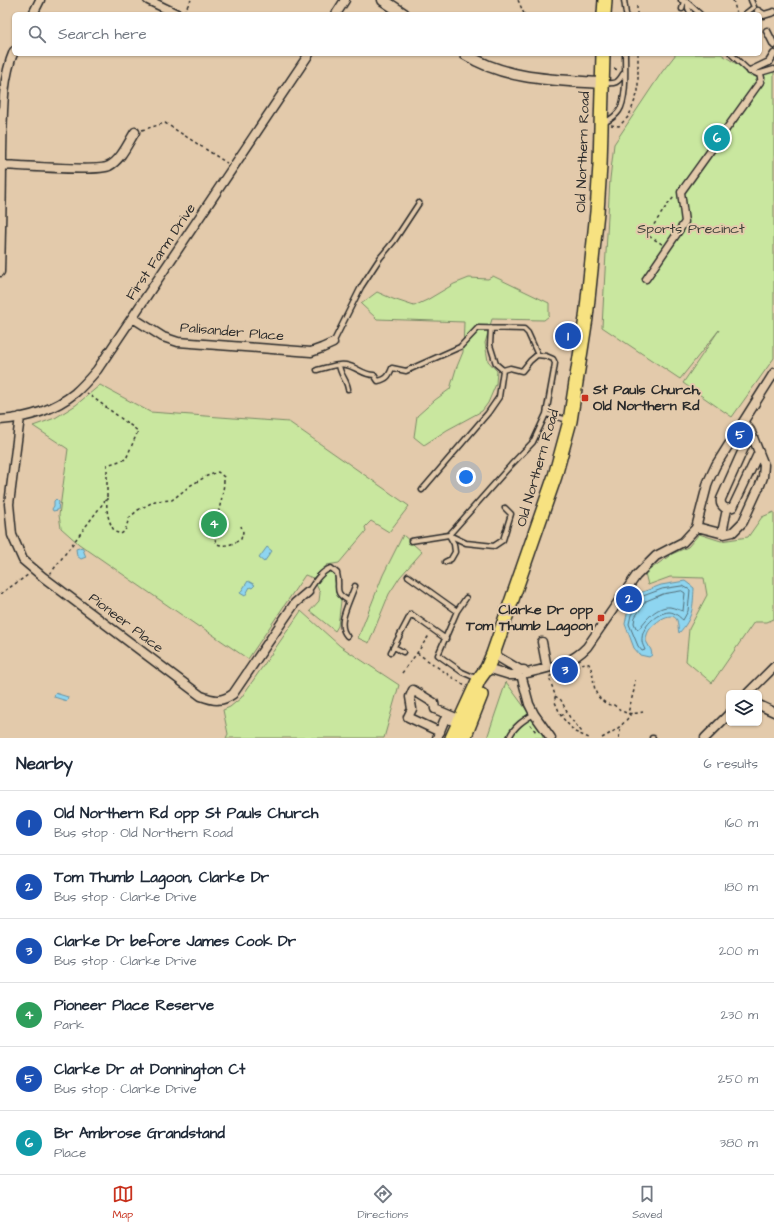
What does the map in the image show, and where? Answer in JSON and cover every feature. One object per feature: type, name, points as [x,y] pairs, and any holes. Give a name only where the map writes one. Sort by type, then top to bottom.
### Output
[{"type":"main road","points":[[604,12],[605,0]]},
{"type":"main road","name":"Old Northern Road","points":[[462,738],[460,722],[479,679],[487,668],[493,654],[553,483],[570,421],[591,275],[606,125],[601,83],[603,56]]},
{"type":"main road","name":"Old Northern Road","points":[[462,738],[487,680],[487,668]]},
{"type":"street","points":[[33,12],[40,0]]},
{"type":"street","points":[[148,0],[173,12]]},
{"type":"street","points":[[337,12],[345,0]]},
{"type":"street","points":[[383,0],[401,12]]},
{"type":"street","points":[[762,13],[774,12]]},
{"type":"street","points":[[767,31],[774,45]]},
{"type":"street","points":[[750,71],[769,62],[774,54]]},
{"type":"street","points":[[0,272],[3,122],[6,80],[12,56]]},
{"type":"street","name":"First Farm Drive","points":[[0,420],[33,414],[54,406],[80,388],[97,370],[308,56]]},
{"type":"street","points":[[469,56],[487,66],[517,75],[534,78],[601,83]]},
{"type":"street","points":[[646,279],[685,222],[681,192],[760,78]]},
{"type":"street","points":[[2,165],[94,168],[109,166],[119,157],[135,132]]},
{"type":"street","name":"Palisander Place","points":[[133,318],[163,337],[178,342],[311,352],[333,343]]},
{"type":"street","points":[[487,668],[510,675],[522,674],[567,662],[579,656],[587,647],[636,576],[656,556],[683,542],[697,527],[708,482],[716,464],[774,374]]},
{"type":"street","name":"Pioneer Place","points":[[20,417],[9,504],[12,535],[23,560],[46,580],[202,696],[220,701],[233,694],[295,603],[308,592]]},
{"type":"street","points":[[697,527],[722,533],[733,532],[743,522],[760,485],[763,477],[764,465],[751,432],[744,422]]},
{"type":"street","points":[[728,509],[723,507],[720,503],[721,499],[751,432]]},
{"type":"street","points":[[728,509],[733,507],[759,452]]},
{"type":"street","points":[[722,533],[728,509]]},
{"type":"street","points":[[542,642],[547,668]]},
{"type":"street","points":[[493,654],[522,674],[529,704],[534,714],[551,738]]},
{"type":"street","points":[[751,690],[774,667]]},
{"type":"street","points":[[413,690],[434,703],[435,709],[460,722],[446,718],[438,735],[408,717],[412,708],[410,697],[413,690]]},
{"type":"street","points":[[762,706],[774,712]]},
{"type":"street","points":[[705,738],[726,717]]},
{"type":"lane","points":[[624,0],[626,12]]},
{"type":"lane","points":[[748,12],[754,7],[751,0]]},
{"type":"lane","points":[[682,2],[682,8]]},
{"type":"lane","points":[[682,2],[690,12]]},
{"type":"lane","points":[[682,2],[697,12]]},
{"type":"lane","points":[[601,83],[614,84],[620,80],[625,56]]},
{"type":"lane","points":[[733,56],[760,78],[774,69]]},
{"type":"lane","points":[[606,125],[619,111],[623,98],[622,71]]},
{"type":"lane","points":[[333,343],[361,287],[380,258],[394,241],[419,202]]},
{"type":"lane","points":[[317,370],[339,365],[347,365],[367,375],[374,375],[378,381],[385,380],[392,368],[406,370],[460,347],[478,328],[524,329],[528,333],[538,355]]},
{"type":"lane","points":[[491,328],[490,345],[496,364],[503,370]]},
{"type":"lane","points":[[503,370],[510,368],[522,371],[530,361],[538,355]]},
{"type":"lane","points":[[449,535],[510,465],[533,442],[546,414],[555,363],[553,359],[538,355]]},
{"type":"lane","points":[[339,365],[339,371],[346,382],[348,389]]},
{"type":"lane","points":[[422,490],[499,397],[503,370]]},
{"type":"lane","points":[[546,414],[570,421]]},
{"type":"lane","points":[[411,541],[449,535],[466,543],[494,546],[503,540],[511,514],[505,508]]},
{"type":"lane","points":[[445,562],[451,558],[455,552],[454,544],[449,535]]},
{"type":"lane","points":[[308,592],[316,580],[331,568],[337,573],[339,595],[349,600]]},
{"type":"lane","points":[[408,576],[457,611]]},
{"type":"lane","points":[[347,636],[343,632],[343,619],[355,586]]},
{"type":"lane","points":[[466,598],[457,611],[438,656],[462,672],[479,679]]},
{"type":"lane","points":[[391,652],[411,614],[446,639]]},
{"type":"lane","points":[[394,647],[402,652]]},
{"type":"lane","points":[[509,738],[511,732],[521,722],[534,714]]},
{"type":"path","points":[[184,12],[192,0]]},
{"type":"path","points":[[518,0],[523,12]]},
{"type":"path","points":[[733,0],[736,12]]},
{"type":"path","points":[[637,6],[637,12]]},
{"type":"path","points":[[606,125],[618,126],[629,116],[638,92],[638,56]]},
{"type":"path","points":[[614,69],[622,71]]},
{"type":"path","points":[[135,132],[165,123],[233,168]]},
{"type":"path","points":[[667,247],[647,236],[665,208],[675,196],[681,192]]},
{"type":"path","points":[[80,388],[138,431],[126,459],[107,465],[106,507],[108,520],[114,532],[121,534],[125,531],[129,518],[138,510],[155,501],[172,500],[190,485],[218,472],[224,477],[224,490],[216,522],[214,540],[217,544],[223,546],[233,544],[241,539],[243,532],[241,526]]},
{"type":"path","points":[[46,580],[107,498]]},
{"type":"path","points":[[0,594],[35,570]]},
{"type":"path","points":[[402,673],[433,629]]},
{"type":"path","points":[[417,653],[474,692]]},
{"type":"path","points":[[571,668],[585,663],[589,664],[593,686],[597,695],[608,704],[612,706],[614,705],[621,711],[629,714],[643,712]]},
{"type":"path","points":[[553,674],[549,677],[555,696],[555,702],[561,716],[575,732],[589,738]]},
{"type":"path","points":[[602,738],[626,721],[629,714],[635,680]]},
{"type":"path","points":[[555,696],[561,700],[567,712],[582,734]]},
{"type":"path","points":[[561,716],[567,712]]},
{"type":"path","points":[[526,719],[538,734]]},
{"type":"path","points":[[618,738],[621,726]]},
{"type":"green space","name":"Sports Precinct","points":[[674,56],[724,56],[752,74],[774,67],[774,358],[732,417],[683,383],[719,330],[680,379],[602,327],[610,179],[614,144]]},
{"type":"green space","points":[[493,276],[549,303],[549,316],[544,320],[492,319],[485,343],[488,361],[497,371],[496,384],[488,403],[482,411],[447,430],[424,445],[414,437],[417,416],[450,389],[463,352],[464,322],[377,319],[361,304],[377,292],[414,306],[454,284],[469,278],[488,279]]},
{"type":"green space","points":[[100,385],[150,412],[289,422],[409,506],[389,532],[371,521],[365,527],[366,531],[339,563],[327,565],[313,578],[305,575],[248,659],[79,544],[61,528],[59,515],[68,449],[33,426],[55,418],[76,405]]},
{"type":"green space","points":[[774,512],[774,619],[767,622],[754,622],[712,683],[686,661],[689,629],[707,595],[704,578],[670,577],[648,585],[645,573],[672,554],[688,547],[699,534],[721,541],[748,537],[762,517]]},
{"type":"green space","points":[[403,535],[422,552],[400,577],[389,594],[369,643],[358,638],[383,575]]},
{"type":"green space","points":[[325,570],[334,571],[336,588],[341,601],[338,626],[335,631],[310,611],[319,601],[320,593],[316,584]]},
{"type":"green space","points":[[301,611],[340,646],[399,685],[384,738],[226,738],[228,734],[223,710],[230,707],[241,698]]},
{"type":"green space","points":[[506,682],[547,738],[487,738]]},
{"type":"water","points":[[56,499],[59,502],[58,510],[53,511],[54,501]]},
{"type":"water","points":[[82,547],[86,557],[81,559],[77,556],[76,549]]},
{"type":"water","points":[[267,547],[272,551],[264,562],[259,558]]},
{"type":"water","points":[[248,581],[255,585],[252,588],[250,587],[245,596],[240,593]]},
{"type":"water","points":[[685,581],[694,588],[693,607],[684,628],[679,633],[677,620],[670,616],[657,622],[650,629],[646,637],[646,641],[652,655],[649,657],[640,655],[634,648],[625,624],[627,614],[640,593],[661,585]]},
{"type":"water","points":[[55,693],[68,697],[67,701],[54,697]]},
{"type":"place","name":"Br Ambrose Grandstand","points":[[717,138]]},
{"type":"place","name":"Old Northern Rd opp St Pauls Church","points":[[568,336]]},
{"type":"place","name":"St Pauls Church, Old Northern Rd","points":[[585,398]]},
{"type":"place","name":"Clarke Dr at Donnington Ct","points":[[740,435]]},
{"type":"place","name":"Pioneer Place Reserve","points":[[214,524]]},
{"type":"place","name":"Tom Thumb Lagoon, Clarke Dr","points":[[629,599]]},
{"type":"place","name":"Clarke Dr opp Tom Thumb Lagoon","points":[[601,618]]},
{"type":"place","name":"Clarke Dr before James Cook Dr","points":[[565,670]]}]
